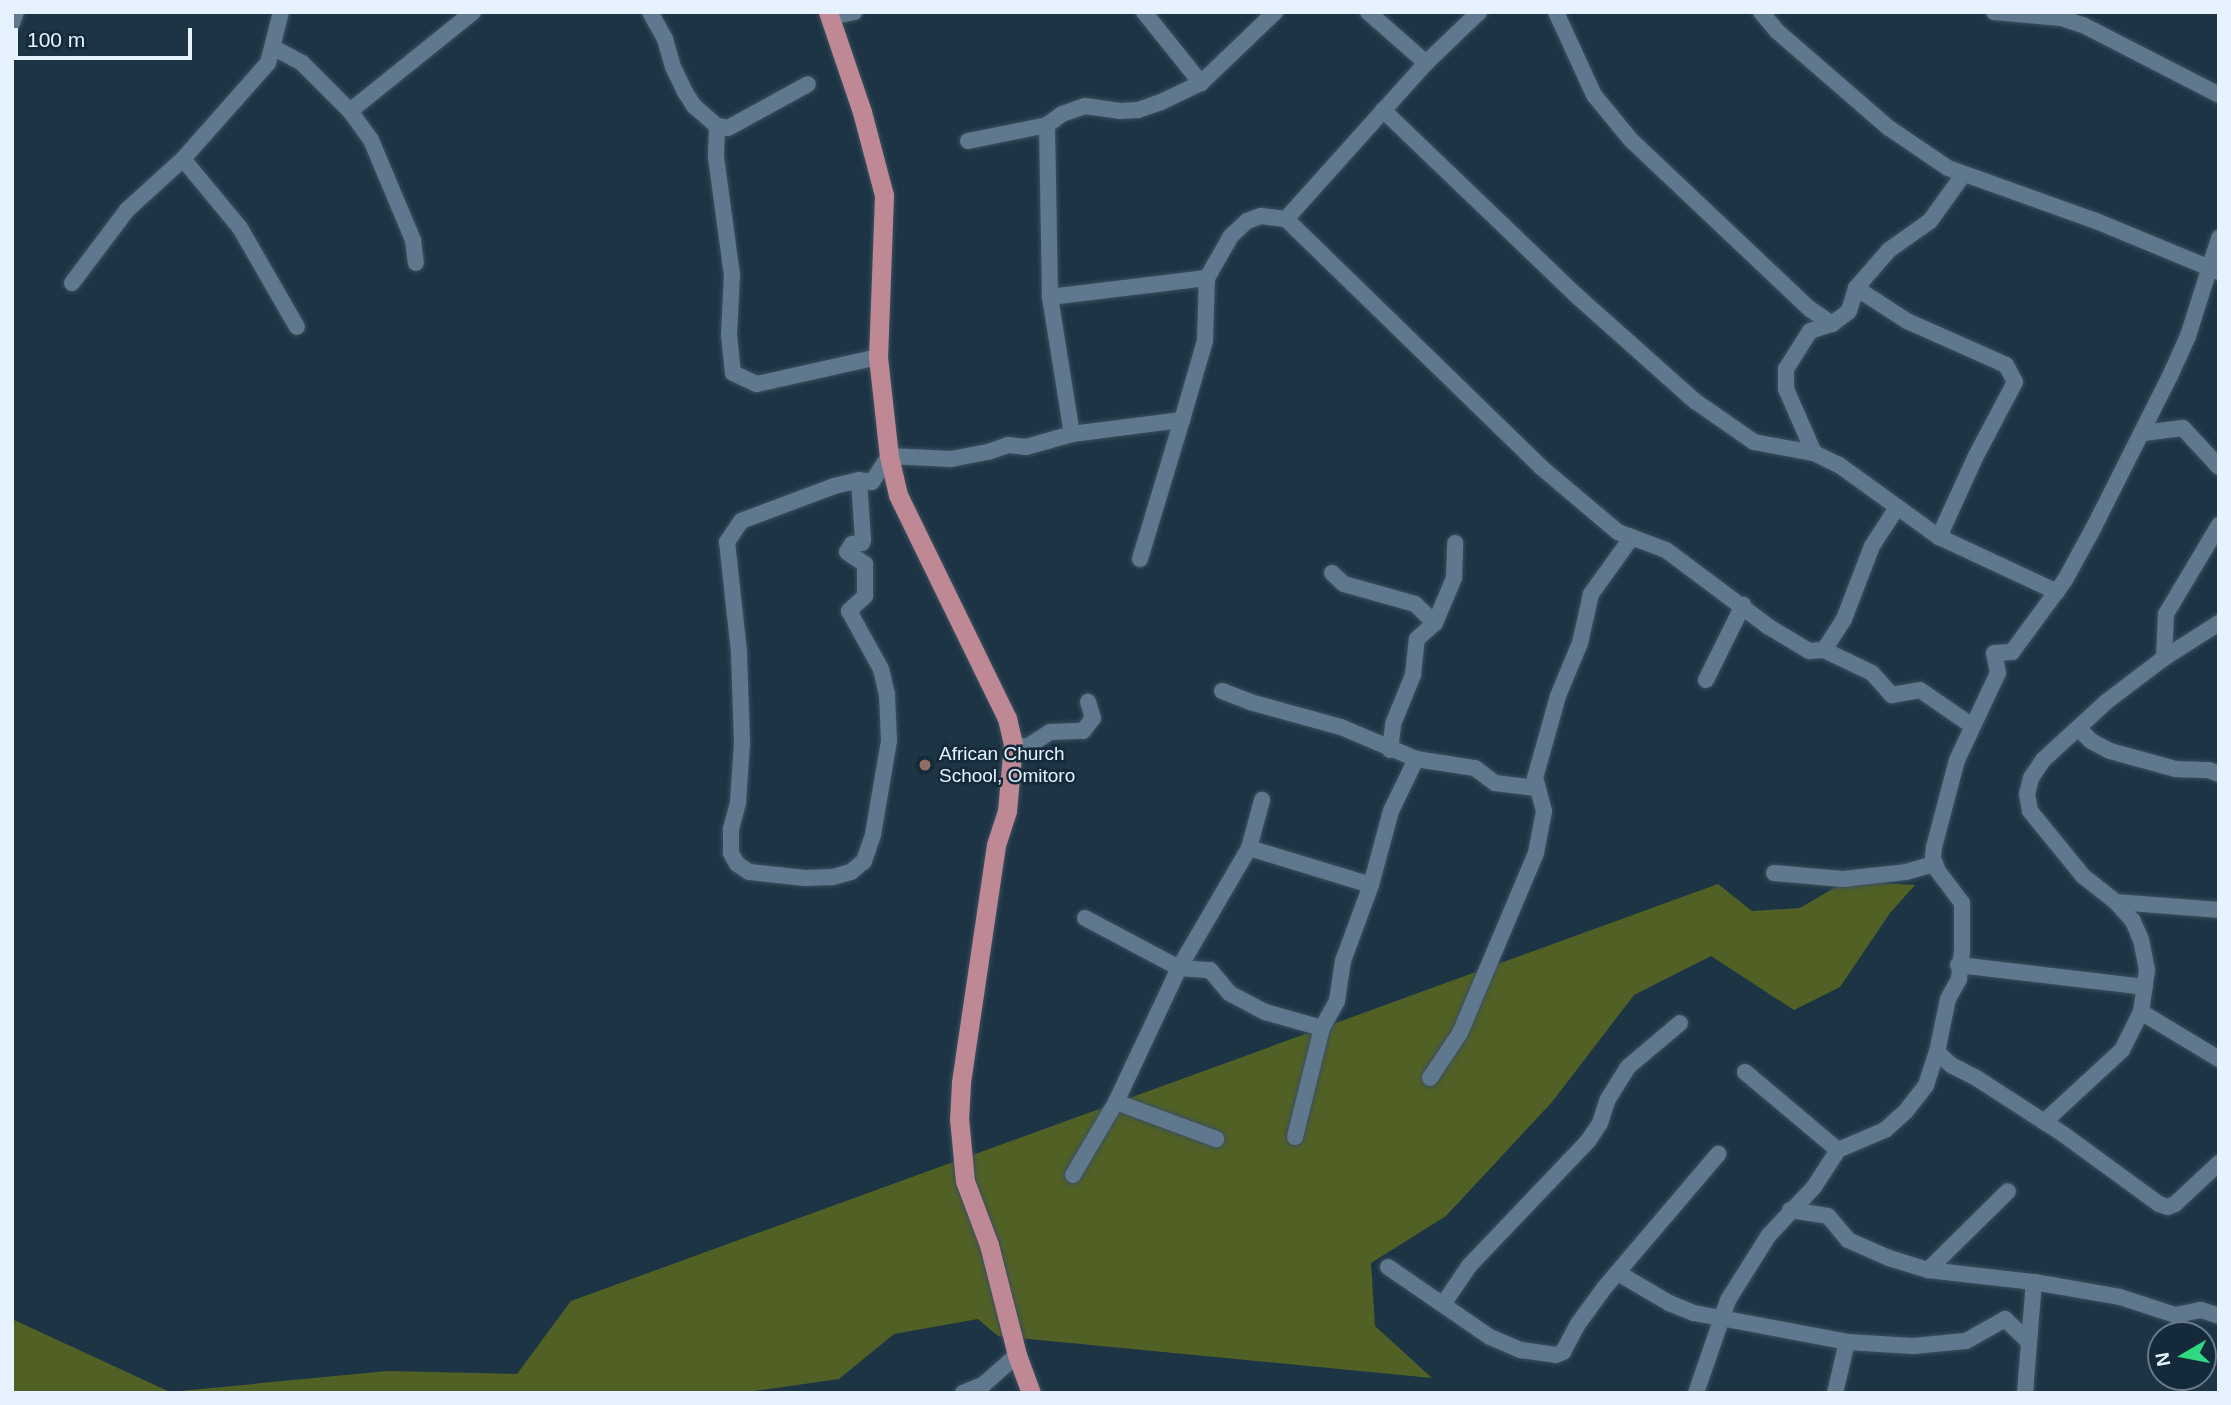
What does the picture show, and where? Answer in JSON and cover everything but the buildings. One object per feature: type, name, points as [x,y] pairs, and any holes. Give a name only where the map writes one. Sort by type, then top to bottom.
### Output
[{"type":"main road","points":[[829,14],[862,112],[884,195],[878,357],[889,456],[903,506],[1007,718],[1013,744],[1007,811],[996,845],[961,1083],[959,1118],[965,1181],[989,1245],[1017,1355],[1031,1393]]},
{"type":"street","points":[[12,23],[16,12]]},
{"type":"street","points":[[72,283],[127,210],[183,159],[268,63],[274,48],[281,12]]},
{"type":"street","points":[[350,111],[473,12]]},
{"type":"street","points":[[650,12],[665,39],[673,67],[685,92],[694,106],[717,126],[728,128],[808,84]]},
{"type":"street","points":[[829,14],[855,12]]},
{"type":"street","points":[[1144,12],[1200,83]]},
{"type":"street","points":[[968,141],[1047,125],[1062,114],[1085,106],[1120,111],[1138,110],[1200,83],[1275,12]]},
{"type":"street","points":[[1368,12],[1426,63]]},
{"type":"street","points":[[1286,219],[1426,63],[1479,12]]},
{"type":"street","points":[[1556,12],[1594,94],[1631,140],[1810,309],[1832,324]]},
{"type":"street","points":[[1761,12],[1778,32],[1889,128],[1948,168],[2096,220],[2213,269]]},
{"type":"street","points":[[1994,12],[2061,18],[2083,25],[2219,94]]},
{"type":"street","points":[[274,48],[302,64],[350,111],[378,152],[389,188],[413,240],[416,263]]},
{"type":"street","points":[[1383,110],[1577,296],[1695,401],[1754,442],[1814,453],[1870,486],[1896,509],[1939,537],[2057,592]]},
{"type":"street","points":[[1047,125],[1051,297],[1072,434]]},
{"type":"street","points":[[717,126],[716,157],[733,275],[729,335],[733,373],[757,384],[878,357]]},
{"type":"street","points":[[183,159],[240,228],[297,327]]},
{"type":"street","points":[[1814,453],[1786,389],[1786,369],[1810,331],[1832,324],[1849,312],[1856,288],[1889,250],[1930,221],[1963,174]]},
{"type":"street","points":[[1140,559],[1205,341],[1207,278],[1231,236],[1247,221],[1261,216],[1286,219],[1542,468],[1609,525],[1666,550],[1769,627],[1810,650],[1824,650],[1872,673],[1892,695],[1920,690],[1971,725]]},
{"type":"street","points":[[1696,1393],[1721,1318],[1743,1274],[1790,1210],[1814,1187],[1838,1150],[1885,1130],[1919,1097],[1928,1080],[1948,999],[1958,979],[1962,952],[1962,903],[1934,863],[1934,847],[1957,760],[1971,725],[1998,673],[1994,653],[2012,652],[2057,592],[2143,433],[2188,336],[2213,269],[2219,238]]},
{"type":"street","points":[[1051,297],[1207,278]]},
{"type":"street","points":[[1856,288],[1907,321],[2006,365],[2015,382],[1975,458],[1939,537]]},
{"type":"street","points":[[859,481],[863,540],[862,543],[852,544],[847,552],[866,564],[865,596],[849,611],[881,668],[887,694],[889,741],[873,835],[864,861],[851,872],[832,877],[805,878],[749,872],[737,864],[731,853],[731,829],[738,802],[742,743],[739,652],[727,542],[741,522],[834,486],[859,481],[872,482],[889,456],[951,459],[1008,445],[1026,447],[1072,434],[1182,420]]},
{"type":"street","points":[[2143,433],[2183,428],[2219,467]]},
{"type":"street","points":[[1791,448],[1807,433]]},
{"type":"street","points":[[1824,650],[1844,619],[1872,546],[1896,509]]},
{"type":"street","points":[[2164,658],[2166,614],[2219,525]]},
{"type":"street","points":[[1430,1078],[1460,1033],[1536,853],[1544,811],[1536,788],[1538,766],[1558,696],[1580,643],[1591,594],[1632,537]]},
{"type":"street","points":[[1390,750],[1393,724],[1413,675],[1418,639],[1435,623],[1454,579],[1455,543]]},
{"type":"street","points":[[1332,573],[1344,584],[1415,604],[1435,623]]},
{"type":"street","points":[[1706,680],[1743,605]]},
{"type":"street","points":[[2044,1122],[2122,1050],[2141,1012],[2147,970],[2141,940],[2133,921],[2116,902],[2082,876],[2029,811],[2027,793],[2031,778],[2043,760],[2078,728],[2164,658],[2219,623]]},
{"type":"street","points":[[1222,691],[1250,702],[1341,727],[1416,759],[1475,768],[1495,783],[1536,788]]},
{"type":"street","points":[[1013,744],[1027,747],[1050,732],[1083,731],[1093,718],[1088,702]]},
{"type":"street","points":[[2078,728],[2091,741],[2110,751],[2176,769],[2209,770],[2219,774]]},
{"type":"street","points":[[1295,1137],[1322,1028],[1337,1001],[1343,961],[1371,885],[1391,811],[1416,759]]},
{"type":"street","points":[[1073,1175],[1115,1102],[1179,968],[1250,848],[1262,800]]},
{"type":"street","points":[[1250,848],[1371,885]]},
{"type":"street","points":[[1774,873],[1843,879],[1906,872],[1934,863]]},
{"type":"street","points":[[2116,902],[2219,910]]},
{"type":"street","points":[[1086,918],[1179,968],[1210,970],[1229,993],[1265,1012],[1322,1028]]},
{"type":"street","points":[[1958,965],[2145,987]]},
{"type":"street","points":[[2141,1012],[2219,1059]]},
{"type":"street","points":[[1444,1303],[1469,1266],[1588,1141],[1600,1123],[1608,1099],[1628,1067],[1680,1023]]},
{"type":"street","points":[[1937,1052],[1951,1065],[2044,1122],[2159,1205],[2168,1207],[2219,1163]]},
{"type":"street","points":[[1928,1080],[1951,1065]]},
{"type":"street","points":[[1745,1072],[1838,1150]]},
{"type":"street","points":[[1115,1102],[1216,1139]]},
{"type":"street","points":[[1388,1267],[1490,1337],[1542,1355],[1556,1355],[1563,1352],[1578,1324],[1718,1154]]},
{"type":"street","points":[[1928,1270],[2008,1191]]},
{"type":"street","points":[[1790,1210],[1828,1216],[1848,1240],[1889,1258],[1928,1270],[2034,1282],[2120,1297],[2175,1315],[2201,1310],[2219,1316]]},
{"type":"street","points":[[1618,1273],[1669,1303],[1694,1313],[1847,1342],[1913,1346],[1966,1342],[2005,1318],[2028,1341]]},
{"type":"street","points":[[2025,1393],[2034,1282]]},
{"type":"street","points":[[1835,1393],[1847,1342]]},
{"type":"street","points":[[963,1393],[983,1385],[1017,1355]]},
{"type":"green space","points":[[1846,881],[1915,885],[1890,913],[1840,987],[1794,1010],[1711,956],[1634,995],[1552,1102],[1446,1216],[1371,1263],[1375,1326],[1432,1378],[998,1336],[978,1319],[894,1334],[839,1379],[740,1393],[12,1393],[12,1319],[170,1392],[387,1371],[517,1374],[571,1301],[1718,884],[1752,911],[1800,908]]},
{"type":"place","name":"African Church School, Omitoro","points":[[925,765]]}]
